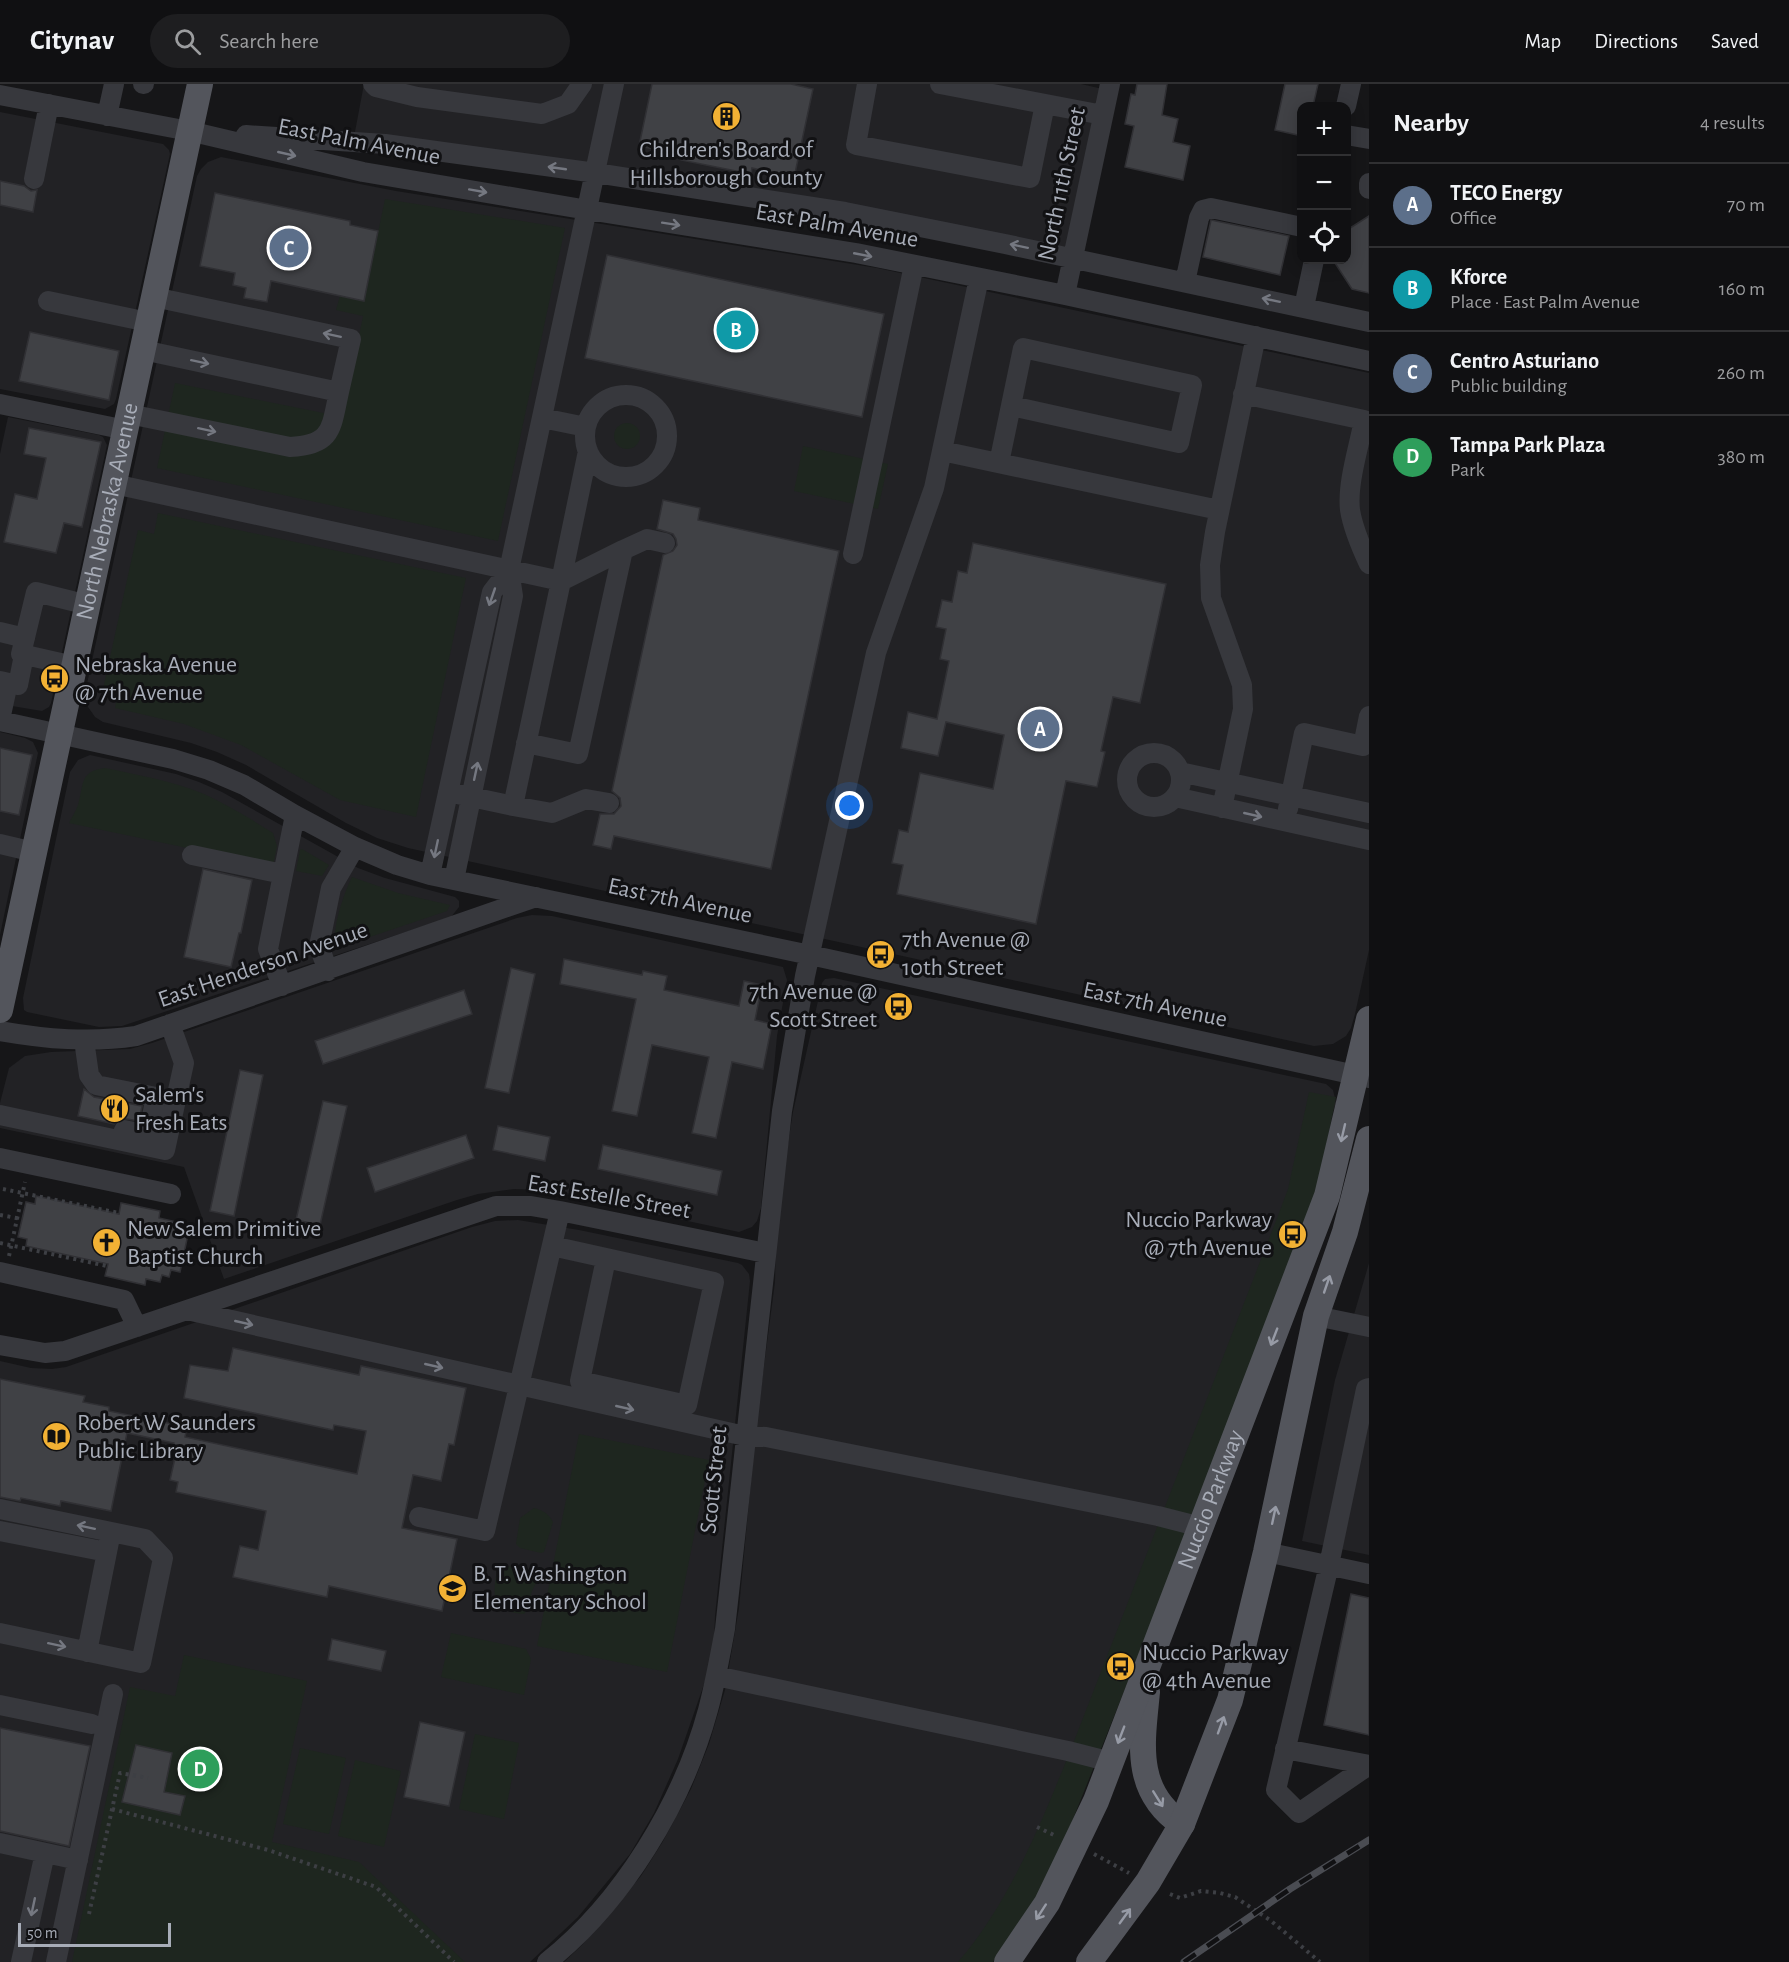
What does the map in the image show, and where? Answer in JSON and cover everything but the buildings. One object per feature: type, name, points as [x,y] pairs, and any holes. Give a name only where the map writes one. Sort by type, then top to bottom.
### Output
[{"type":"main road","name":"North Nebraska Avenue","points":[[0,1010],[200,84]]},
{"type":"main road","name":"Nuccio Parkway","points":[[1007,1962],[1047,1903],[1096,1802],[1327,1196],[1363,1077],[1369,1019]]},
{"type":"main road","points":[[1089,1962],[1148,1882],[1182,1824],[1230,1700],[1266,1552],[1316,1316],[1345,1232],[1369,1139]]},
{"type":"main road","points":[[1150,1661],[1142,1744],[1145,1775],[1157,1800],[1170,1816],[1182,1824]]},
{"type":"street","points":[[107,116],[114,84]]},
{"type":"street","points":[[373,84],[376,87],[417,97],[542,114],[568,104],[582,84]]},
{"type":"street","points":[[454,880],[513,596],[509,570],[615,84]]},
{"type":"street","points":[[867,84],[856,145],[1030,178],[1045,104]]},
{"type":"street","points":[[940,84],[1103,115]]},
{"type":"street","name":"North 11th Street","points":[[1065,295],[1110,84]]},
{"type":"street","points":[[1347,102],[1351,84]]},
{"type":"street","name":"East Palm Avenue","points":[[0,94],[189,131],[363,172],[856,253],[1065,295],[1369,361]]},
{"type":"street","points":[[34,179],[49,104]]},
{"type":"street","name":"East Palm Avenue","points":[[189,131],[385,144],[596,173],[845,212],[1369,322]]},
{"type":"street","points":[[1351,136],[1369,139]]},
{"type":"street","points":[[1369,183],[1369,189]]},
{"type":"street","points":[[1185,282],[1199,218],[1203,210],[1211,208],[1297,226]]},
{"type":"street","points":[[1304,307],[1313,264]]},
{"type":"street","points":[[853,554],[914,265]]},
{"type":"street","name":"Scott Street","points":[[548,1962],[614,1894],[655,1833],[672,1803],[708,1712],[725,1629],[782,1111],[810,955],[876,653],[934,488],[979,278]]},
{"type":"street","points":[[0,404],[290,447],[309,447],[321,441],[330,430],[351,339],[154,297]]},
{"type":"street","points":[[48,301],[148,322]]},
{"type":"street","points":[[1222,808],[1243,709],[1242,685],[1211,598],[1210,565],[1219,510],[1256,336]]},
{"type":"street","points":[[999,463],[1023,348],[1192,385],[1179,443],[1011,406]]},
{"type":"street","points":[[142,350],[339,392]]},
{"type":"street","points":[[1244,394],[1364,420],[1351,485],[1350,509],[1358,538],[1369,564]]},
{"type":"street","points":[[620,395],[647,400],[657,408],[664,419],[668,432],[667,445],[662,458],[654,468],[642,475],[629,478],[616,477],[603,471],[593,461],[588,451],[585,434],[588,420],[596,408],[607,399],[620,395]]},
{"type":"street","points":[[542,418],[586,427]]},
{"type":"street","points":[[513,806],[588,451]]},
{"type":"street","points":[[942,451],[1219,510]]},
{"type":"street","points":[[114,484],[561,581],[647,539],[665,543]]},
{"type":"street","points":[[526,743],[578,754],[623,550]]},
{"type":"street","points":[[430,875],[492,592],[509,570]]},
{"type":"street","points":[[0,721],[4,682],[18,685],[36,592],[88,605]]},
{"type":"street","points":[[0,632],[25,646],[74,666]]},
{"type":"street","points":[[1285,822],[1304,733],[1363,746],[1369,716]]},
{"type":"street","name":"East 7th Avenue","points":[[0,721],[173,759],[209,770],[244,785],[355,847],[397,865],[430,875],[810,955],[1363,1077]]},
{"type":"street","points":[[1149,754],[1167,756],[1180,772],[1180,787],[1175,797],[1163,806],[1155,808],[1146,806],[1131,796],[1127,788],[1126,778],[1133,762],[1141,756],[1149,754]]},
{"type":"street","points":[[1175,797],[1360,838],[1363,812],[1180,772]]},
{"type":"street","points":[[448,792],[552,813],[586,799],[609,803]]},
{"type":"street","points":[[282,986],[268,949],[295,815]]},
{"type":"street","points":[[0,844],[34,852]]},
{"type":"street","points":[[328,971],[319,946],[331,888],[355,847]]},
{"type":"street","points":[[192,855],[283,874]]},
{"type":"street","name":"East Henderson Avenue","points":[[0,1030],[36,1037],[99,1041],[136,1036],[536,897]]},
{"type":"street","points":[[0,1115],[165,1150],[184,1063],[170,1024]]},
{"type":"street","points":[[74,1131],[88,1122],[148,1135],[156,1097],[96,1084],[89,1075],[84,1040]]},
{"type":"street","points":[[0,1158],[171,1194]]},
{"type":"street","name":"East Estelle Street","points":[[0,1346],[45,1353],[65,1351],[496,1206],[531,1206],[560,1210],[765,1253]]},
{"type":"street","points":[[419,1517],[485,1531],[560,1210]]},
{"type":"street","points":[[552,1246],[714,1282],[687,1405],[580,1381],[606,1259]]},
{"type":"street","points":[[4,1267],[124,1300],[137,1327]]},
{"type":"street","points":[[187,1310],[745,1436],[766,1437],[1201,1527]]},
{"type":"street","points":[[1316,1316],[1369,1326]]},
{"type":"street","points":[[1285,1749],[1369,1765],[1299,1813],[1276,1790],[1285,1749],[1329,1565],[1363,1436],[1366,1389],[1369,1388]]},
{"type":"street","points":[[0,1509],[145,1539],[163,1558],[141,1663],[0,1633]]},
{"type":"street","points":[[0,1531],[107,1552]]},
{"type":"street","points":[[87,1652],[111,1532]]},
{"type":"street","points":[[1266,1552],[1369,1574]]},
{"type":"street","points":[[716,1676],[1111,1762]]},
{"type":"street","points":[[56,1962],[113,1694]]},
{"type":"street","points":[[0,1705],[92,1724]]},
{"type":"street","points":[[0,1843],[78,1860]]},
{"type":"street","points":[[21,1962],[45,1853]]},
{"type":"path","points":[[4,1267],[20,1219],[26,1175]]},
{"type":"path","points":[[3,1189],[119,1213]]},
{"type":"path","points":[[0,1215],[20,1219]]},
{"type":"path","points":[[0,1243],[107,1266]]},
{"type":"path","points":[[87,1918],[120,1773],[148,1778]]},
{"type":"path","points":[[112,1809],[268,1850],[376,1887],[454,1962]]},
{"type":"path","points":[[1037,1827],[1065,1839]]},
{"type":"path","points":[[1085,1849],[1138,1877]]},
{"type":"path","points":[[1170,1894],[1180,1898],[1201,1892],[1235,1897],[1270,1920],[1320,1962]]},
{"type":"shaded area","points":[[364,84],[1081,84],[1107,90],[1071,253],[354,137]]},
{"type":"shaded area","points":[[0,112],[163,144],[169,150],[170,154],[116,399],[114,404],[105,409],[0,389]]},
{"type":"shaded area","points":[[221,157],[396,191],[877,268],[1369,373],[1369,950],[1355,1014],[1346,1036],[1333,1044],[1314,1046],[408,848],[377,838],[346,823],[246,765],[217,752],[191,743],[103,722],[95,717],[86,704],[85,693],[197,176],[208,162]]},
{"type":"shaded area","points":[[385,199],[565,228],[498,541],[157,468],[175,383],[343,417],[363,316],[336,310],[340,296],[364,300]]},
{"type":"shaded area","points":[[8,417],[99,435],[103,437],[107,445],[51,703],[42,711],[0,704],[0,454]]},
{"type":"shaded area","points":[[627,423],[636,427],[640,436],[636,445],[627,449],[618,445],[614,436],[618,427]]},
{"type":"shaded area","points":[[803,446],[888,464],[878,509],[794,491]]},
{"type":"shaded area","points":[[158,513],[466,578],[416,817],[340,800],[241,745],[184,724],[115,708],[118,692],[103,689],[138,530],[154,534]]},
{"type":"shaded area","points":[[0,732],[33,742],[38,753],[0,935]]},
{"type":"shaded area","points":[[90,755],[176,774],[199,782],[222,792],[358,868],[385,878],[455,897],[459,901],[459,907],[451,917],[122,1026],[99,1027],[27,1012],[24,1010],[23,998],[70,772],[78,760]]},
{"type":"shaded area","points":[[105,768],[180,785],[213,798],[239,812],[273,833],[277,846],[273,866],[69,823],[77,807],[84,780],[91,772]]},
{"type":"shaded area","points":[[302,849],[329,865],[322,876],[296,871]]},
{"type":"shaded area","points":[[352,877],[398,893],[450,905],[447,911],[337,948],[335,932],[342,902]]},
{"type":"shaded area","points":[[532,915],[552,916],[783,967],[787,980],[777,1036],[761,1208],[757,1221],[752,1227],[739,1232],[543,1190],[514,1189],[478,1194],[457,1200],[224,1279],[184,1167],[0,1128],[0,1103],[9,1068],[25,1056],[51,1052],[130,1049],[152,1043],[517,918]]},
{"type":"shaded area","points":[[834,978],[1326,1084],[1333,1090],[1336,1103],[993,1962],[564,1962],[582,1945],[641,1876],[662,1843],[691,1789],[709,1744],[725,1690],[739,1608],[756,1427],[775,1282],[776,1233],[783,1176],[793,1112],[822,983],[825,979]]},
{"type":"shaded area","points":[[1309,1092],[1336,1097],[1318,1187],[1139,1654],[1065,1839],[1035,1900],[993,1962],[958,1962],[994,1914],[1009,1887],[1036,1832],[1071,1749],[1288,1189]]},
{"type":"shaded area","name":"B. T. Washington Elementary School","points":[[518,1220],[579,1230],[738,1263],[749,1274],[710,1667],[678,1759],[654,1813],[630,1854],[578,1917],[530,1962],[0,1962],[0,1361],[31,1368],[66,1367],[472,1227],[495,1221]]},
{"type":"shaded area","points":[[1369,1263],[1369,1555],[1302,1541],[1335,1380]]},
{"type":"shaded area","points":[[579,1434],[709,1460],[667,1672],[537,1646]]},
{"type":"shaded area","points":[[534,1508],[545,1513],[553,1522],[544,1552],[541,1553],[520,1548],[516,1544],[520,1518]]},
{"type":"shaded area","points":[[498,1566],[518,1567],[539,1573],[529,1606],[524,1614],[505,1610],[496,1600],[495,1585]]},
{"type":"shaded area","points":[[451,1633],[526,1649],[531,1659],[524,1695],[441,1677]]},
{"type":"shaded area","points":[[184,1655],[307,1681],[272,1842],[359,1862],[465,1962],[72,1962],[130,1687],[175,1696]]},
{"type":"shaded area","points":[[475,1734],[519,1743],[504,1819],[459,1809]]},
{"type":"shaded area","points":[[300,1748],[346,1758],[329,1834],[283,1824]]},
{"type":"shaded area","points":[[355,1760],[401,1771],[384,1847],[338,1836]]},
{"type":"railway","points":[[1184,1962],[1290,1889],[1369,1840]]},
{"type":"place","name":"Children's Board of Hillsborough County","points":[[726,117]]},
{"type":"place","name":"Centro Asturiano","points":[[289,248]]},
{"type":"place","name":"Kforce","points":[[736,330]]},
{"type":"place","name":"Nebraska Avenue @ 7th Avenue","points":[[54,679]]},
{"type":"place","name":"TECO Energy","points":[[1040,729]]},
{"type":"place","name":"7th Avenue @ 10th Street","points":[[881,954]]},
{"type":"place","name":"7th Avenue @ Scott Street","points":[[898,1006]]},
{"type":"place","name":"Salem's Fresh Eats","points":[[114,1109]]},
{"type":"place","name":"Nuccio Parkway @ 7th Avenue","points":[[1293,1234]]},
{"type":"place","name":"New Salem Primitive Baptist Church","points":[[106,1243]]},
{"type":"place","name":"Robert W Saunders Public Library","points":[[56,1437]]},
{"type":"place","name":"B. T. Washington Elementary School","points":[[452,1588]]},
{"type":"place","name":"Nuccio Parkway @ 4th Avenue","points":[[1121,1667]]},
{"type":"place","name":"Tampa Park Plaza","points":[[200,1769]]}]
